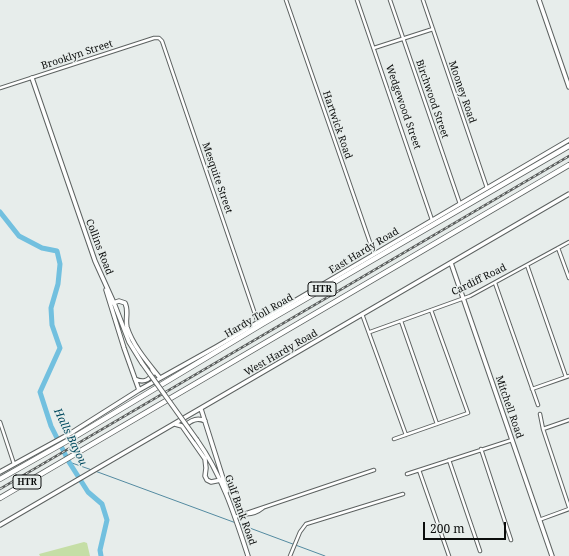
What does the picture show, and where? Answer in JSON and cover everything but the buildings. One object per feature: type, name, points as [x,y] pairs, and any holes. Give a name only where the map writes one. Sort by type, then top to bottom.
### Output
[{"type":"highway","name":"Hardy Toll Road","points":[[0,479],[46,453],[73,434],[569,146]]},
{"type":"highway","name":"HTR","points":[[0,498],[569,165]]},
{"type":"main road","points":[[539,0],[569,87]]},
{"type":"main road","name":"Collins Road","points":[[32,78],[82,224],[112,303],[129,342],[176,411]]},
{"type":"main road","name":"East Hardy Road","points":[[0,472],[73,434],[139,390],[258,323],[569,140]]},
{"type":"main road","name":"West Hardy Road","points":[[0,525],[569,194]]},
{"type":"main road","name":"Mitchell Road","points":[[451,263],[552,556]]},
{"type":"main road","points":[[139,390],[112,303],[119,301],[126,303],[126,322],[130,335],[160,378]]},
{"type":"main road","points":[[135,379],[141,382],[145,381],[153,374],[152,368]]},
{"type":"main road","points":[[174,424],[180,424],[205,459],[205,476],[207,480],[211,482],[222,480],[201,409]]},
{"type":"main road","name":"Gulf Bank Road","points":[[176,411],[197,440],[222,480],[234,511],[248,556]]},
{"type":"main road","points":[[185,430],[186,425],[195,419],[205,421]]},
{"type":"street","name":"Hartwick Road","points":[[286,0],[374,254]]},
{"type":"street","name":"Wedgewood Street","points":[[357,0],[432,220]]},
{"type":"street","name":"Birchwood Street","points":[[390,0],[460,204]]},
{"type":"street","name":"Mooney Road","points":[[423,0],[487,188]]},
{"type":"street","points":[[374,48],[433,29]]},
{"type":"street","name":"Brooklyn Street","points":[[0,88],[154,38],[159,38]]},
{"type":"street","name":"Mesquite Street","points":[[159,38],[162,41],[258,323]]},
{"type":"street","name":"Cardiff Road","points":[[370,332],[463,299],[569,242]]},
{"type":"street","points":[[558,248],[569,278]]},
{"type":"street","points":[[526,266],[567,377],[532,390]]},
{"type":"street","points":[[495,283],[538,405]]},
{"type":"street","points":[[394,439],[468,413],[431,310]]},
{"type":"street","points":[[362,314],[370,332],[406,435]]},
{"type":"street","points":[[401,321],[437,424]]},
{"type":"street","points":[[539,520],[569,508],[543,429],[540,414]]},
{"type":"street","points":[[543,429],[569,420]]},
{"type":"street","points":[[0,422],[14,465]]},
{"type":"street","points":[[407,474],[512,440]]},
{"type":"street","points":[[481,449],[511,540]]},
{"type":"street","points":[[449,460],[480,551]]},
{"type":"street","points":[[236,518],[244,514],[256,513],[264,507],[374,470]]},
{"type":"street","points":[[419,470],[449,556]]},
{"type":"street","points":[[290,556],[300,532],[306,524],[403,494]]},
{"type":"green space","points":[[84,542],[87,543],[90,556],[40,556],[39,554]]},
{"type":"waterway","name":"Halls Bayou","points":[[0,212],[19,236],[42,248],[57,251],[60,264],[58,284],[51,308],[52,325],[60,348],[40,392],[51,426],[69,462],[88,492],[102,504],[107,520],[100,550],[101,556]]},
{"type":"waterway","points":[[69,462],[92,470]]},
{"type":"waterway","points":[[95,471],[236,523]]},
{"type":"waterway","points":[[239,524],[325,556]]},
{"type":"railway","points":[[0,489],[569,156]]}]
